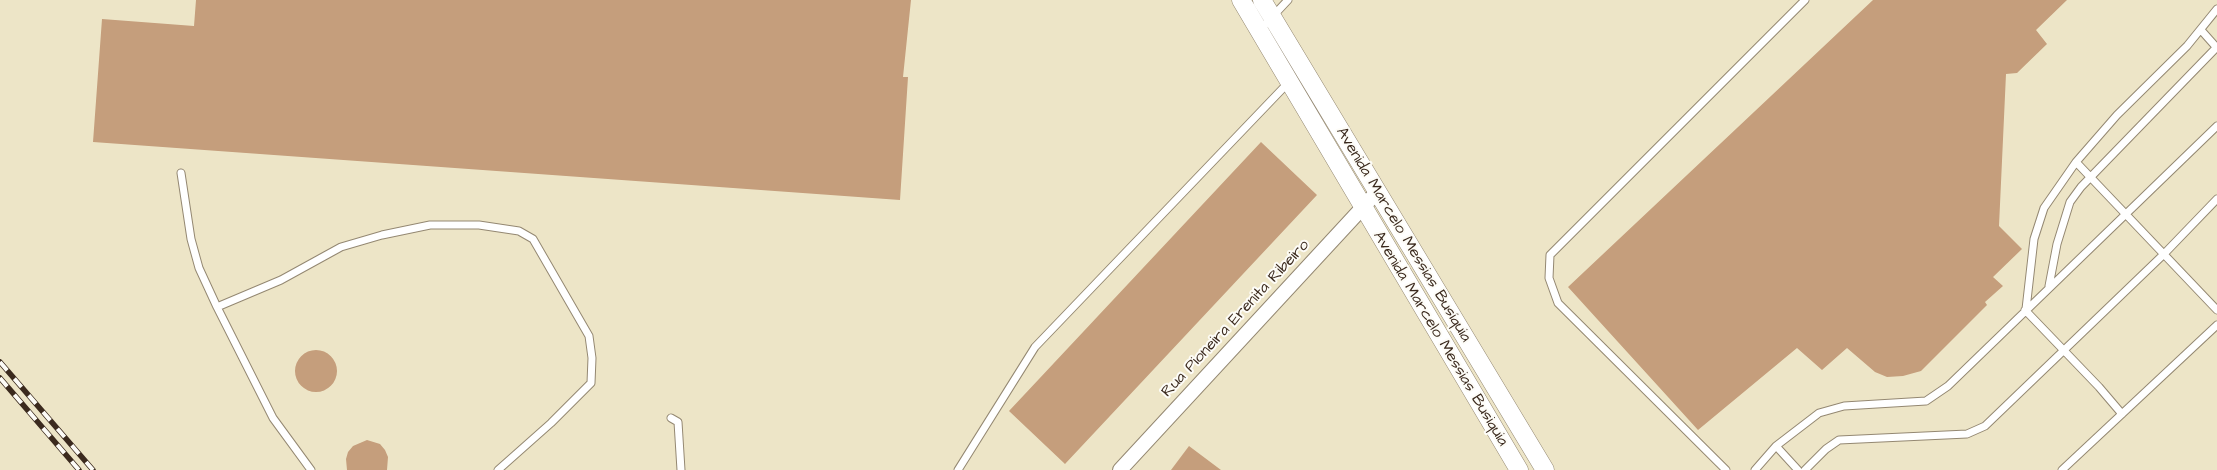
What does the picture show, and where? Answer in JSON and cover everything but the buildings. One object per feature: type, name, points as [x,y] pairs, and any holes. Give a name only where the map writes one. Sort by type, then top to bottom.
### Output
[{"type":"street","name":"Avenida Marcelo Messias Busíquia","points":[[1241,0],[1362,208]]},
{"type":"street","name":"Avenida Marcelo Messias Busíquia","points":[[1262,0],[1545,470]]},
{"type":"street","name":"Rua Pioneira Erenita Ribeiro","points":[[1120,470],[1377,192]]},
{"type":"street","name":"Avenida Marcelo Messias Busiquia","points":[[1362,208],[1519,470]]},
{"type":"lane","points":[[1259,32],[1288,0]]},
{"type":"lane","points":[[1726,470],[1558,303],[1549,278],[1550,254],[1805,0]]},
{"type":"lane","points":[[2122,414],[2026,310],[2034,239],[2044,208],[2076,162],[2118,115],[2187,46],[2217,9]]},
{"type":"lane","points":[[2049,287],[2056,244],[2070,202],[2090,177],[2217,47],[2201,30]]},
{"type":"lane","points":[[958,470],[1035,347],[1288,83]]},
{"type":"lane","points":[[1755,470],[1776,446],[1820,413],[1844,406],[1926,401],[1948,386],[2217,126]]},
{"type":"lane","points":[[2076,162],[2217,310]]},
{"type":"lane","points":[[181,173],[191,239],[199,268],[273,418],[311,470]]},
{"type":"lane","points":[[1805,470],[1826,449],[1839,440],[1967,434],[1985,426],[2163,255],[2217,200]]},
{"type":"lane","points":[[217,307],[281,280],[341,248],[382,235],[430,225],[479,226],[519,231],[533,239],[589,336],[592,358],[591,383],[551,423],[498,470]]},
{"type":"lane","points":[[2062,470],[2217,325]]},
{"type":"lane","points":[[671,418],[678,422],[681,470]]},
{"type":"lane","points":[[1776,446],[1798,470]]},
{"type":"railway","points":[[0,362],[93,470]]},
{"type":"railway","points":[[0,378],[79,470]]}]
